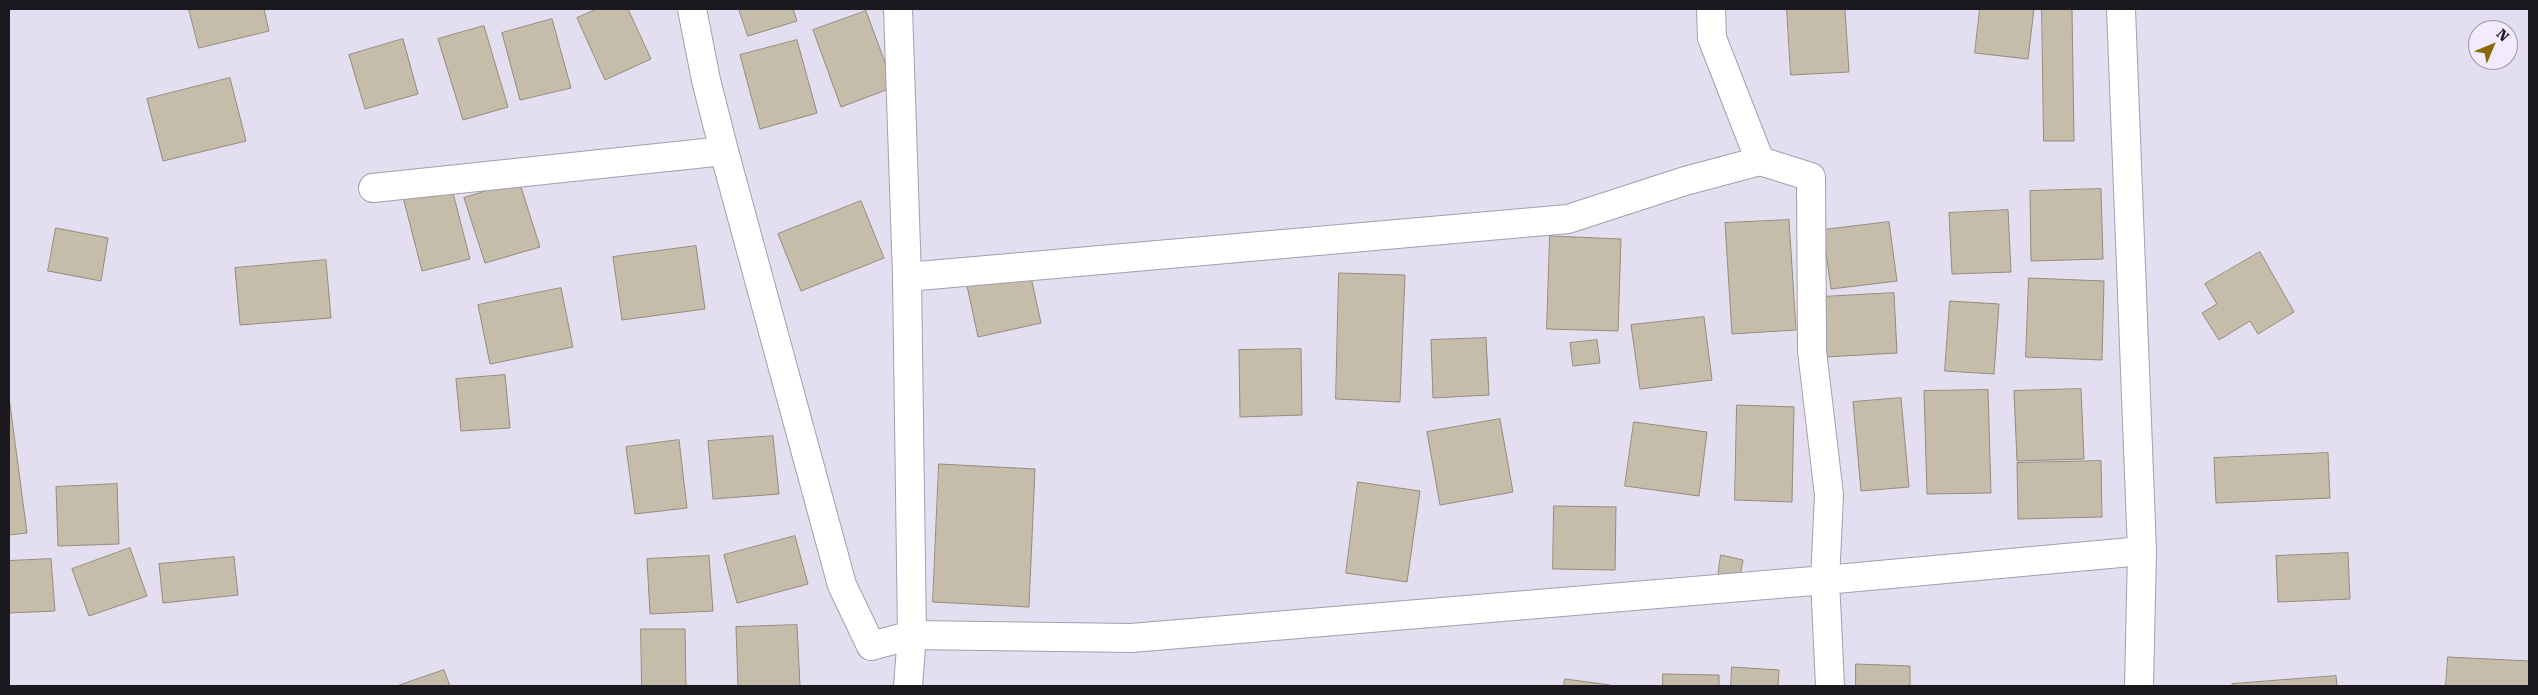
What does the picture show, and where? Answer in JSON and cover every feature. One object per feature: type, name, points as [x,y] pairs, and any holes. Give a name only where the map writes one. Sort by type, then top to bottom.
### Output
[{"type":"street","points":[[692,9],[706,80],[724,151],[842,586],[871,646],[912,635],[1131,638],[1825,580],[2142,550]]},
{"type":"street","points":[[898,9],[907,277],[912,635],[908,686]]},
{"type":"street","points":[[1711,9],[1712,38],[1760,161]]},
{"type":"street","points":[[2121,9],[2142,550],[2139,686]]},
{"type":"street","points":[[373,188],[724,151]]},
{"type":"street","points":[[907,277],[1568,219],[1685,181],[1760,161],[1811,177],[1812,351],[1830,495],[1825,580],[1830,686]]},
{"type":"building","points":[[189,9],[264,9],[269,31],[199,48]]},
{"type":"building","points":[[597,9],[628,9],[651,59],[605,80],[577,18]]},
{"type":"building","points":[[739,9],[793,9],[797,21],[748,36]]},
{"type":"building","points":[[1787,9],[1845,9],[1849,72],[1791,75]]},
{"type":"building","points":[[1980,9],[2034,9],[2028,59],[1975,53]]},
{"type":"building","points":[[2042,9],[2072,9],[2074,141],[2044,141]]},
{"type":"building","points":[[866,11],[894,87],[841,107],[813,30]]},
{"type":"building","points":[[552,19],[571,88],[520,100],[502,33]]},
{"type":"building","points":[[484,26],[508,107],[463,120],[438,39]]},
{"type":"building","points":[[403,39],[418,94],[365,109],[349,55]]},
{"type":"building","points":[[797,40],[817,113],[760,129],[740,55]]},
{"type":"building","points":[[230,78],[246,141],[163,161],[147,99]]},
{"type":"building","points":[[519,181],[540,247],[485,263],[464,198]]},
{"type":"building","points":[[451,185],[470,259],[422,271],[403,197]]},
{"type":"building","points":[[2101,189],[2103,259],[2031,261],[2030,191]]},
{"type":"building","points":[[861,201],[884,258],[801,291],[778,234]]},
{"type":"building","points":[[2008,210],[2011,272],[1952,274],[1949,213]]},
{"type":"building","points":[[1789,220],[1796,330],[1732,334],[1725,223]]},
{"type":"building","points":[[1889,222],[1897,281],[1831,289],[1823,230]]},
{"type":"building","points":[[56,228],[108,238],[101,281],[48,271]]},
{"type":"building","points":[[1550,236],[1621,239],[1618,331],[1547,329]]},
{"type":"building","points":[[696,246],[705,309],[622,320],[613,257]]},
{"type":"building","points":[[2260,252],[2294,312],[2258,334],[2250,321],[2219,340],[2202,313],[2217,304],[2205,284]]},
{"type":"building","points":[[326,260],[331,318],[240,325],[235,268]]},
{"type":"building","points":[[1029,268],[1041,323],[978,337],[966,281]]},
{"type":"building","points":[[1339,273],[1405,275],[1400,402],[1336,399]]},
{"type":"building","points":[[2029,278],[2104,281],[2102,360],[2026,357]]},
{"type":"building","points":[[561,288],[573,347],[490,364],[478,305]]},
{"type":"building","points":[[1894,293],[1897,353],[1825,357],[1822,297]]},
{"type":"building","points":[[1950,301],[1999,304],[1994,374],[1945,371]]},
{"type":"building","points":[[1704,317],[1712,380],[1640,389],[1631,325]]},
{"type":"building","points":[[1486,338],[1489,395],[1433,398],[1431,340]]},
{"type":"building","points":[[1597,340],[1600,363],[1573,366],[1570,343]]},
{"type":"building","points":[[1301,349],[1302,415],[1240,417],[1239,350]]},
{"type":"building","points":[[505,375],[510,428],[461,431],[456,379]]},
{"type":"building","points":[[2081,389],[2084,459],[2017,461],[2014,391]]},
{"type":"building","points":[[1988,390],[1991,493],[1927,494],[1924,391]]},
{"type":"building","points":[[9,397],[27,533],[9,535]]},
{"type":"building","points":[[1901,398],[1909,487],[1861,491],[1853,402]]},
{"type":"building","points":[[1737,405],[1794,407],[1792,502],[1735,500]]},
{"type":"building","points":[[1500,419],[1513,492],[1440,505],[1427,432]]},
{"type":"building","points":[[1634,422],[1707,432],[1699,496],[1625,486]]},
{"type":"building","points":[[773,436],[779,494],[713,499],[708,441]]},
{"type":"building","points":[[679,440],[687,508],[635,514],[626,447]]},
{"type":"building","points":[[2328,453],[2330,498],[2216,503],[2214,458]]},
{"type":"building","points":[[2101,461],[2102,517],[2018,519],[2017,463]]},
{"type":"building","points":[[939,464],[1035,469],[1029,607],[933,602]]},
{"type":"building","points":[[1358,482],[1420,491],[1407,582],[1346,573]]},
{"type":"building","points":[[117,484],[119,544],[58,546],[56,487]]},
{"type":"building","points":[[1554,506],[1616,507],[1615,570],[1553,569]]},
{"type":"building","points":[[795,536],[808,584],[737,603],[724,555]]},
{"type":"building","points":[[130,548],[147,596],[89,616],[72,569]]},
{"type":"building","points":[[2348,553],[2350,599],[2278,602],[2276,556]]},
{"type":"building","points":[[1721,555],[1743,560],[1738,587],[1717,583]]},
{"type":"building","points":[[709,556],[713,611],[650,614],[647,559]]},
{"type":"building","points":[[234,557],[238,595],[163,603],[159,564]]},
{"type":"building","points":[[51,559],[55,611],[9,613],[9,561]]},
{"type":"building","points":[[797,625],[800,686],[738,686],[736,627]]},
{"type":"building","points":[[641,629],[685,629],[686,686],[642,686]]},
{"type":"building","points":[[2448,657],[2529,661],[2529,686],[2446,686]]},
{"type":"building","points":[[1856,664],[1910,666],[1910,686],[1856,686]]},
{"type":"building","points":[[1732,667],[1779,670],[1778,686],[1731,686]]},
{"type":"building","points":[[444,670],[450,686],[397,686]]},
{"type":"building","points":[[1663,674],[1719,675],[1719,686],[1663,686]]},
{"type":"building","points":[[2336,676],[2337,686],[2233,686],[2232,684]]},
{"type":"building","points":[[1565,679],[1610,685],[1610,686],[1564,686]]}]
